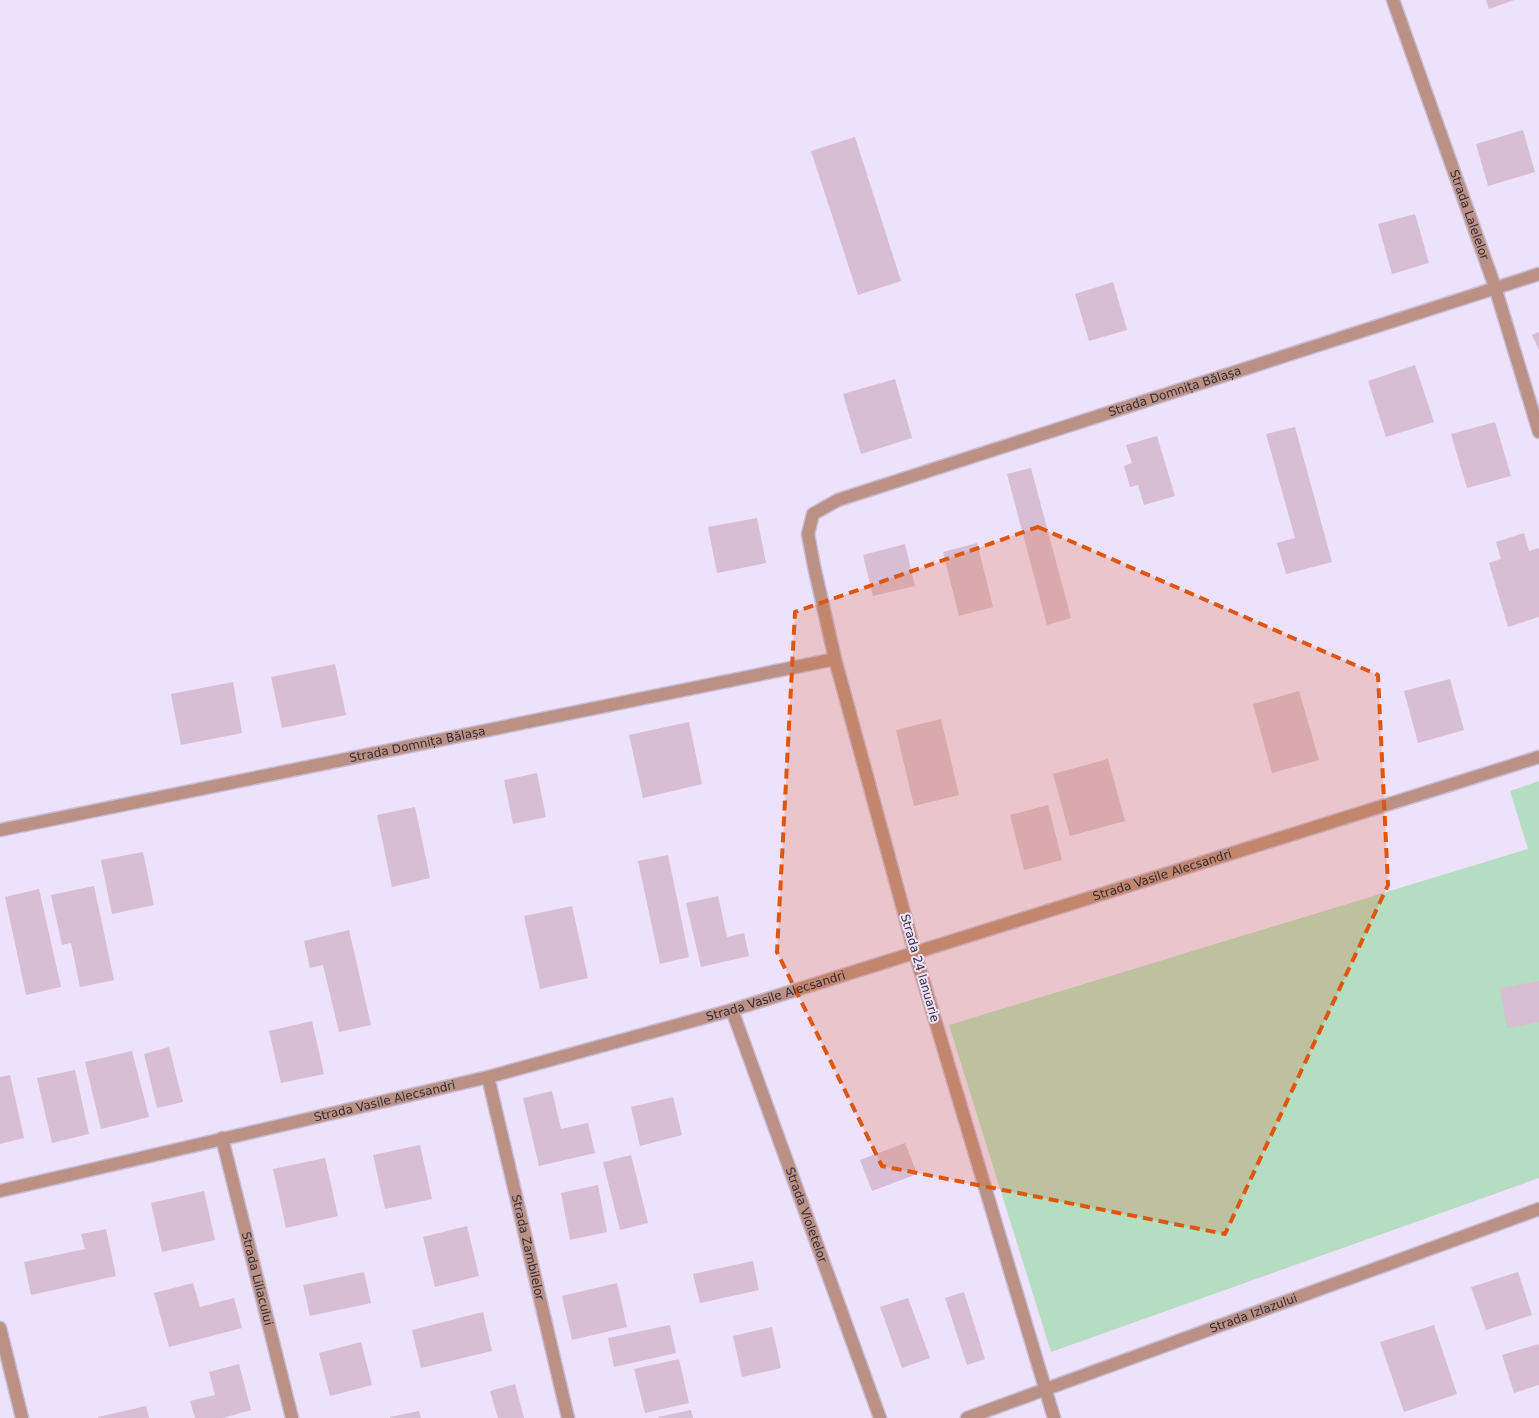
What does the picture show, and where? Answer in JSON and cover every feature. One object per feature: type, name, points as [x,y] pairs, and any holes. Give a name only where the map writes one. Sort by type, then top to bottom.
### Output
[{"type":"street","name":"Strada Lalelelor","points":[[1393,0],[1495,287],[1539,432]]},
{"type":"street","name":"Strada Domnița Bălașa","points":[[813,514],[838,500],[1539,274]]},
{"type":"street","name":"Strada 24 Ianuarie","points":[[813,514],[808,534],[835,659],[915,953],[1054,1418]]},
{"type":"street","name":"Strada Domnița Bălașa","points":[[0,830],[835,659]]},
{"type":"street","name":"Strada Vasile Alecsandri","points":[[0,1191],[488,1077],[732,1010],[1539,757]]},
{"type":"street","name":"Strada Violetelor","points":[[732,1010],[880,1418]]},
{"type":"street","name":"Strada Zambilelor","points":[[488,1077],[568,1418]]},
{"type":"street","name":"Strada Liliacului","points":[[222,1138],[292,1418]]},
{"type":"street","name":"Strada Izlazului","points":[[967,1418],[1539,1209]]},
{"type":"street","points":[[0,1328],[22,1418]]},
{"type":"highlighted area","points":[[1038,527],[1378,675],[1388,885],[1225,1234],[882,1166],[777,952],[795,612]]},
{"type":"green space","points":[[1539,781],[1539,1178],[1051,1352],[949,1025],[1528,849],[1510,791]]},
{"type":"building","points":[[1486,0],[1514,0],[1489,9]]},
{"type":"building","points":[[1523,130],[1535,172],[1488,186],[1476,144]]},
{"type":"building","points":[[855,137],[901,281],[858,295],[811,151]]},
{"type":"building","points":[[1415,214],[1429,263],[1392,274],[1378,224]]},
{"type":"building","points":[[1113,282],[1127,330],[1089,341],[1075,294]]},
{"type":"building","points":[[1539,332],[1539,350],[1532,335]]},
{"type":"building","points":[[1415,365],[1434,422],[1386,437],[1368,381]]},
{"type":"building","points":[[895,379],[912,438],[861,454],[843,394]]},
{"type":"building","points":[[1495,422],[1511,476],[1467,488],[1451,434]]},
{"type":"building","points":[[1295,427],[1332,562],[1286,574],[1277,543],[1295,538],[1266,434]]},
{"type":"building","points":[[1157,436],[1175,496],[1144,505],[1138,485],[1130,487],[1124,466],[1132,463],[1126,445]]},
{"type":"building","points":[[1031,468],[1071,618],[1047,625],[1007,474]]},
{"type":"building","points":[[757,518],[766,563],[717,573],[708,527]]},
{"type":"building","points":[[1524,533],[1529,551],[1539,548],[1539,617],[1508,627],[1489,563],[1501,559],[1496,542]]},
{"type":"building","points":[[977,543],[993,607],[959,616],[943,552]]},
{"type":"building","points":[[905,544],[915,586],[873,596],[863,555]]},
{"type":"building","points":[[335,664],[346,715],[282,728],[271,677]]},
{"type":"building","points":[[1450,679],[1464,730],[1418,743],[1404,691]]},
{"type":"building","points":[[233,682],[242,733],[181,745],[171,694]]},
{"type":"building","points":[[1299,691],[1319,760],[1272,773],[1253,704]]},
{"type":"building","points":[[941,719],[959,795],[914,806],[896,730]]},
{"type":"building","points":[[689,722],[702,784],[643,798],[629,735]]},
{"type":"building","points":[[1108,759],[1125,821],[1070,836],[1053,774]]},
{"type":"building","points":[[537,773],[546,817],[513,824],[504,780]]},
{"type":"building","points":[[1048,805],[1062,860],[1024,870],[1010,815]]},
{"type":"building","points":[[415,807],[430,878],[392,887],[377,815]]},
{"type":"building","points":[[143,852],[154,905],[112,914],[101,860]]},
{"type":"building","points":[[668,855],[689,957],[660,964],[638,861]]},
{"type":"building","points":[[94,886],[114,980],[80,987],[71,943],[62,945],[51,895]]},
{"type":"building","points":[[39,889],[61,987],[26,995],[5,897]]},
{"type":"building","points":[[718,896],[727,937],[744,933],[749,956],[701,967],[686,903]]},
{"type":"building","points":[[572,906],[588,978],[540,989],[524,916]]},
{"type":"building","points":[[349,930],[371,1025],[339,1032],[323,965],[310,968],[304,941]]},
{"type":"building","points":[[1539,981],[1539,1022],[1507,1028],[1500,988]]},
{"type":"building","points":[[312,1021],[324,1074],[281,1083],[269,1031]]},
{"type":"building","points":[[169,1047],[183,1102],[157,1108],[144,1054]]},
{"type":"building","points":[[132,1051],[149,1117],[101,1129],[85,1062]]},
{"type":"building","points":[[75,1070],[89,1134],[52,1143],[37,1078]]},
{"type":"building","points":[[10,1075],[24,1138],[0,1144],[0,1077]]},
{"type":"building","points":[[552,1091],[561,1129],[588,1123],[595,1153],[539,1166],[523,1098]]},
{"type":"building","points":[[673,1097],[682,1135],[640,1146],[631,1107]]},
{"type":"building","points":[[905,1143],[917,1174],[872,1191],[860,1160]]},
{"type":"building","points":[[420,1145],[432,1199],[385,1209],[373,1155]]},
{"type":"building","points":[[631,1155],[648,1223],[620,1230],[603,1162]]},
{"type":"building","points":[[325,1158],[338,1216],[286,1228],[273,1169]]},
{"type":"building","points":[[598,1185],[607,1232],[570,1240],[561,1193]]},
{"type":"building","points":[[204,1191],[215,1240],[162,1252],[151,1203]]},
{"type":"building","points":[[467,1226],[479,1276],[435,1287],[423,1237]]},
{"type":"building","points":[[106,1229],[116,1276],[31,1295],[24,1262],[85,1249],[81,1234]]},
{"type":"building","points":[[753,1261],[759,1290],[700,1303],[693,1274]]},
{"type":"building","points":[[364,1272],[371,1303],[310,1316],[303,1285]]},
{"type":"building","points":[[1518,1272],[1532,1315],[1486,1330],[1471,1287]]},
{"type":"building","points":[[193,1283],[200,1307],[234,1298],[242,1328],[169,1347],[154,1293]]},
{"type":"building","points":[[617,1283],[627,1327],[572,1340],[562,1296]]},
{"type":"building","points":[[964,1292],[985,1359],[967,1365],[945,1298]]},
{"type":"building","points":[[908,1298],[930,1358],[902,1368],[880,1307]]},
{"type":"building","points":[[483,1312],[492,1351],[421,1368],[412,1330]]},
{"type":"building","points":[[670,1325],[676,1353],[614,1367],[608,1338]]},
{"type":"building","points":[[1434,1325],[1457,1394],[1404,1412],[1380,1342]]},
{"type":"building","points":[[772,1327],[781,1368],[742,1377],[733,1336]]},
{"type":"building","points":[[361,1342],[372,1385],[330,1396],[319,1353]]},
{"type":"building","points":[[1539,1344],[1539,1385],[1514,1393],[1502,1355]]},
{"type":"building","points":[[679,1359],[689,1403],[645,1413],[634,1369]]},
{"type":"building","points":[[239,1364],[251,1410],[223,1418],[195,1418],[190,1401],[215,1395],[209,1372]]},
{"type":"building","points":[[515,1384],[524,1418],[498,1418],[490,1391]]},
{"type":"building","points":[[146,1406],[149,1418],[98,1418],[98,1417]]},
{"type":"building","points":[[691,1410],[693,1418],[658,1417]]},
{"type":"building","points":[[419,1411],[421,1418],[390,1418],[390,1417]]}]
